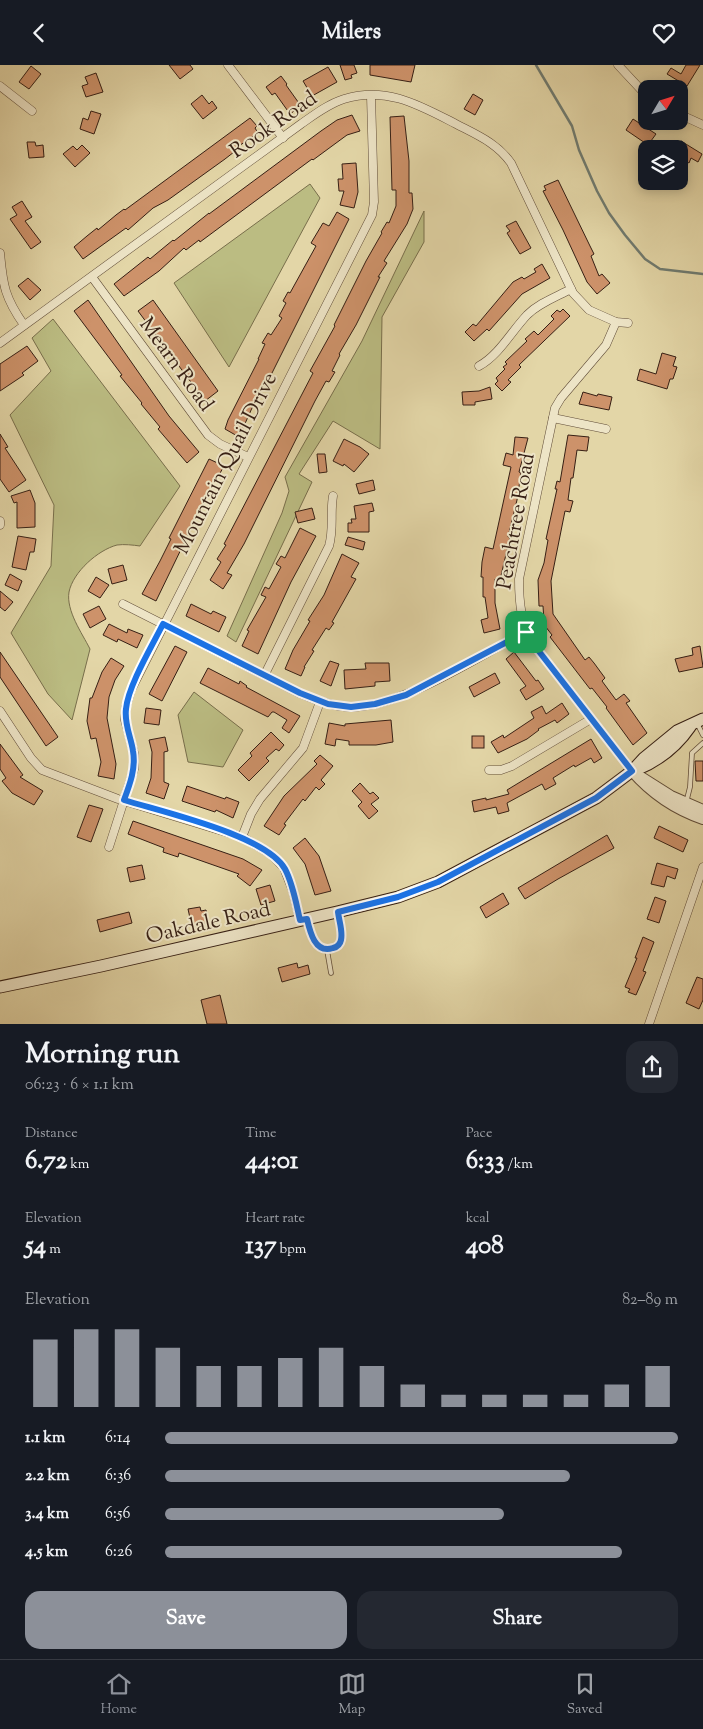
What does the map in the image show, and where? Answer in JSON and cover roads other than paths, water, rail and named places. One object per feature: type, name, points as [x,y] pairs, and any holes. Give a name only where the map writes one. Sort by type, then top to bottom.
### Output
[{"type":"main road","name":"Oakdale Road","points":[[0,987],[338,912],[398,897],[438,882],[596,798],[632,771],[653,763],[683,738],[697,723]]},
{"type":"street","points":[[228,65],[283,137]]},
{"type":"street","points":[[618,65],[638,86]]},
{"type":"street","points":[[0,86],[32,111]]},
{"type":"street","name":"Rook Road","points":[[0,343],[283,137],[326,108],[342,99],[371,96],[396,96],[496,145],[504,153],[514,170],[571,289],[589,310],[616,322],[628,323]]},
{"type":"street","name":"Mountain Quail Drive","points":[[109,847],[134,769],[134,753],[125,720],[126,707],[131,690],[372,215],[374,202],[371,96]]},
{"type":"street","points":[[688,118],[703,125]]},
{"type":"street","points":[[0,253],[7,298],[24,325]]},
{"type":"street","name":"Mearn Road","points":[[92,277],[208,435],[220,444],[248,457]]},
{"type":"street","points":[[478,366],[493,355],[528,314],[542,303],[571,289]]},
{"type":"street","name":"Peachtree Road","points":[[616,322],[606,345],[561,398],[555,408],[519,579],[520,606],[526,632],[534,645],[632,771],[654,794],[676,807],[703,819]]},
{"type":"street","points":[[553,418],[606,429]]},
{"type":"street","points":[[265,674],[329,547],[332,535],[331,509],[333,496]]},
{"type":"street","points":[[123,604],[300,693],[320,702],[351,707],[406,695],[526,632]]},
{"type":"street","points":[[242,837],[251,814],[260,799],[303,749],[320,702]]},
{"type":"street","points":[[0,711],[30,758],[42,770],[73,783],[242,837],[271,854],[284,868],[304,920]]},
{"type":"street","points":[[489,770],[501,771],[512,766],[591,719]]},
{"type":"street","name":"Peachtree Road","points":[[632,771],[686,803],[703,810]]},
{"type":"street","points":[[649,1024],[703,867]]},
{"type":"lane","points":[[697,723],[703,735]]},
{"type":"lane","points":[[686,803],[690,787],[692,753],[703,743]]},
{"type":"lane","points":[[304,920],[314,942],[327,950],[334,948],[341,941],[342,933],[338,912]]},
{"type":"lane","points":[[327,950],[331,973]]},
{"type":"waterway","points":[[536,65],[572,126],[579,150],[597,191],[609,213],[625,235],[645,259],[660,269],[703,274]]}]
